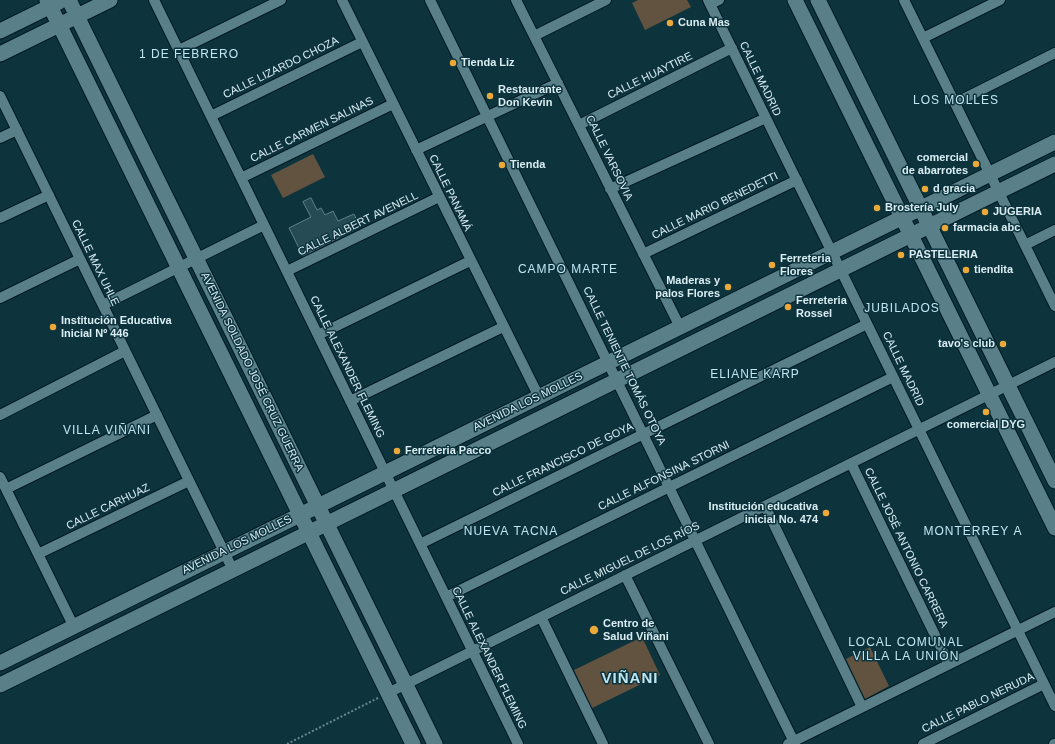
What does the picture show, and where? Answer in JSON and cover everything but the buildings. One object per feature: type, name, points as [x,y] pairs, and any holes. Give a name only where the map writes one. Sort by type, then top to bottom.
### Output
[{"type":"street","points":[[0,32],[48,3],[64,0]]},
{"type":"street","name":"AVENIDA SOLDADO JOSÉ CRUZ GUERRA","points":[[68,0],[435,744]]},
{"type":"street","points":[[0,54],[110,0]]},
{"type":"street","name":"CALLE ALEXANDER FLEMING","points":[[154,0],[518,744]]},
{"type":"street","points":[[179,50],[282,0]]},
{"type":"street","name":"CALLE PANAMÁ","points":[[342,0],[470,261],[539,397]]},
{"type":"street","name":"CALLE TENIENTE TOMÁS OTOYA","points":[[430,0],[696,540],[792,743]]},
{"type":"street","name":"CALLE VARSOVIA","points":[[516,0],[680,327]]},
{"type":"street","points":[[534,36],[606,0]]},
{"type":"street","points":[[795,0],[1055,528]]},
{"type":"street","points":[[818,0],[1055,481]]},
{"type":"street","points":[[904,0],[1025,245],[1054,300]]},
{"type":"street","points":[[923,38],[1000,0]]},
{"type":"street","name":"CALLE MADRID","points":[[713,1],[732,48],[1055,706]]},
{"type":"street","name":"AVENIDA SOLDADO JOSÉ CRUZ GUERRA","points":[[48,3],[413,744]]},
{"type":"street","name":"CALLE LIZARDO CHOZA","points":[[211,116],[362,42]]},
{"type":"street","name":"CALLE HUAYTIRE","points":[[578,125],[732,48]]},
{"type":"street","points":[[955,103],[1055,53]]},
{"type":"street","points":[[416,150],[558,83]]},
{"type":"street","name":"CALLE MAX UHLE","points":[[0,96],[233,570]]},
{"type":"street","name":"CALLE CARMEN SALINAS","points":[[241,178],[393,104]]},
{"type":"street","points":[[610,189],[766,118]]},
{"type":"street","points":[[0,138],[17,130]]},
{"type":"street","name":"AVENIDA LOS MOLLES","points":[[1,661],[1055,142]]},
{"type":"street","name":"AVENIDA LOS MOLLES","points":[[5,682],[1055,164]]},
{"type":"street","name":"CALLE MARIO BENEDETTI","points":[[643,254],[797,180]]},
{"type":"street","points":[[0,218],[49,195]]},
{"type":"street","name":"CALLE ALBERT AVENELL","points":[[287,272],[439,197]]},
{"type":"street","points":[[103,305],[264,225]]},
{"type":"street","points":[[1025,245],[1055,230]]},
{"type":"street","points":[[0,298],[80,259]]},
{"type":"street","points":[[318,335],[470,261]]},
{"type":"street","name":"CALLE FRANCISCO DE GOYA","points":[[420,544],[867,324]]},
{"type":"street","points":[[350,401],[503,327]]},
{"type":"street","points":[[0,415],[125,351]]},
{"type":"street","name":"CALLE MIGUEL DE LOS RÍOS","points":[[388,693],[1055,362]]},
{"type":"street","name":"CALLE ALFONSINA STORNI","points":[[446,597],[893,377]]},
{"type":"street","points":[[6,489],[157,415]]},
{"type":"street","name":"CALLE JOSÉ ANTONIO CARRERA","points":[[851,463],[949,664]]},
{"type":"street","points":[[0,477],[74,626]]},
{"type":"street","name":"CALLE CARHUAZ","points":[[38,554],[189,481]]},
{"type":"street","points":[[765,506],[862,707]]},
{"type":"street","points":[[625,575],[709,744]]},
{"type":"street","points":[[792,743],[1055,612]]},
{"type":"street","points":[[541,617],[603,744]]},
{"type":"street","points":[[1,661],[5,682]]},
{"type":"street","name":"CALLE PABLO NERUDA","points":[[923,744],[1044,684]]},
{"type":"path","points":[[286,744],[388,693]]},
{"type":"shaded area","points":[[638,0],[687,0],[691,7],[645,30],[632,3]]},
{"type":"shaded area","points":[[313,154],[325,177],[283,198],[271,175]]},
{"type":"shaded area","points":[[642,637],[660,675],[592,708],[574,670]]},
{"type":"shaded area","points":[[870,647],[889,686],[865,699],[846,659]]},
{"type":"place","name":"Cuna Mas","points":[[670,23]]},
{"type":"place","name":"Tienda Liz","points":[[453,63]]},
{"type":"place","name":"Restaurante Don Kevin","points":[[490,96]]},
{"type":"place","name":"comercial de abarrotes","points":[[976,164]]},
{"type":"place","name":"Tienda","points":[[502,165]]},
{"type":"place","name":"d gracia","points":[[925,189]]},
{"type":"place","name":"Brostería July","points":[[877,208]]},
{"type":"place","name":"JUGERIA","points":[[985,212]]},
{"type":"place","name":"farmacia abc","points":[[945,228]]},
{"type":"place","name":"PASTELERIA","points":[[901,255]]},
{"type":"place","name":"Ferreteria Flores","points":[[772,265]]},
{"type":"place","name":"tiendita","points":[[966,270]]},
{"type":"place","name":"Maderas y palos Flores","points":[[728,287]]},
{"type":"place","name":"Ferreteria Rossel","points":[[788,307]]},
{"type":"place","name":"Institución Educativa Inicial Nº 446","points":[[53,327]]},
{"type":"place","name":"tavo's club","points":[[1003,344]]},
{"type":"place","name":"comercial DYG","points":[[986,412]]},
{"type":"place","name":"Ferreteria Pacco","points":[[397,451]]},
{"type":"place","name":"Institución educativa inicial No. 474","points":[[826,513]]},
{"type":"place","name":"Centro de Salud Viñani","points":[[594,630]]},
{"type":"district","name":"1 DE FEBRERO","points":[[189,55]]},
{"type":"district","name":"LOS MOLLES","points":[[956,101]]},
{"type":"district","name":"CAMPO MARTE","points":[[568,270]]},
{"type":"district","name":"JUBILADOS","points":[[902,309]]},
{"type":"district","name":"ELIANE KARP","points":[[755,375]]},
{"type":"district","name":"VILLA VIÑANI","points":[[107,431]]},
{"type":"district","name":"NUEVA TACNA","points":[[511,532]]},
{"type":"district","name":"MONTERREY A","points":[[973,532]]},
{"type":"district","name":"LOCAL COMUNAL VILLA LA UNIÓN","points":[[906,650]]},
{"type":"district","name":"VIÑANI","points":[[630,679]]}]
